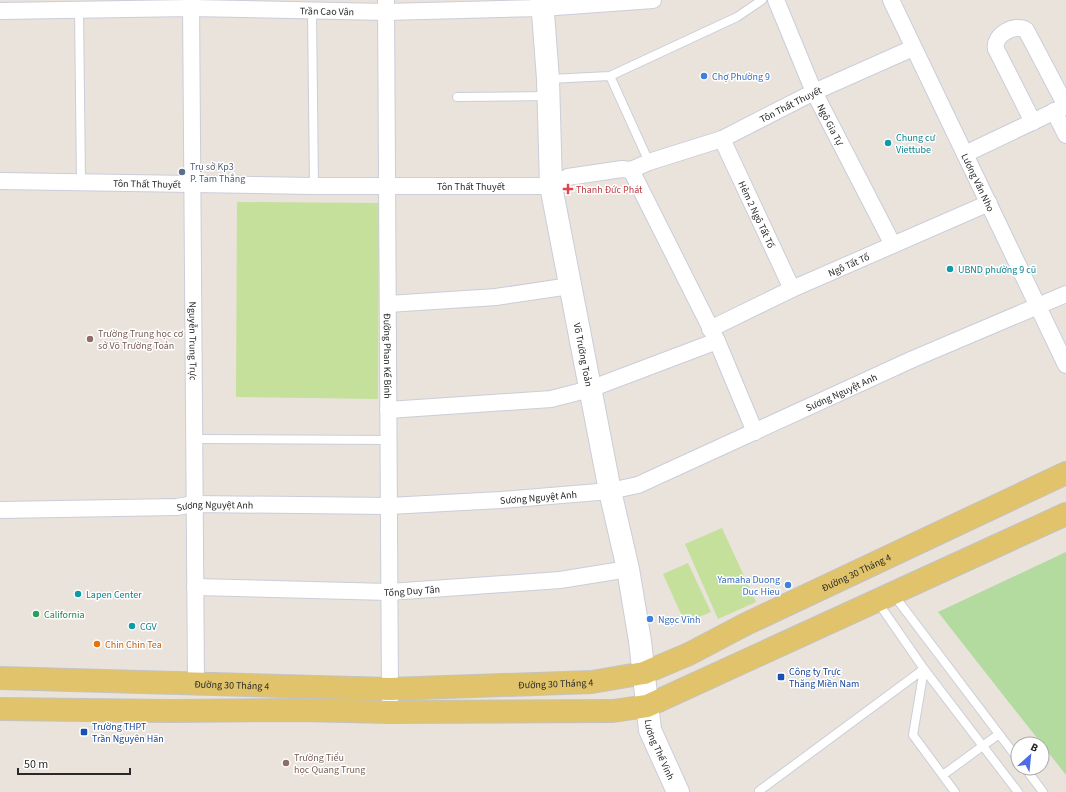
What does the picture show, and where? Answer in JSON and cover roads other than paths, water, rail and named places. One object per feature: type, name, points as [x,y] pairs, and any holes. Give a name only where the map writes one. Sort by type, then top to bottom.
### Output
[{"type":"main road","name":"Đường 30 Tháng 4","points":[[9,678],[390,689],[592,682],[644,673],[689,654],[746,624],[1066,473]]},
{"type":"main road","points":[[9,678],[9,709],[170,711],[300,710],[390,712],[613,710],[647,706],[1066,514]]},
{"type":"street","name":"Trần Cao Vân","points":[[0,11],[80,10],[191,4],[267,5],[312,11],[386,6],[542,4],[653,0]]},
{"type":"street","name":"Ngô Gia Tự","points":[[776,0],[814,92],[893,245]]},
{"type":"street","name":"Lương Văn Nho","points":[[891,0],[1065,361]]},
{"type":"street","name":"Nguyễn Trung Trực","points":[[191,4],[196,683]]},
{"type":"street","name":"Võ Trường Toản","points":[[542,4],[548,87],[551,186],[610,491],[628,569],[644,673],[647,706]]},
{"type":"street","name":"Đường Phan Kế Bính","points":[[386,6],[390,712]]},
{"type":"street","points":[[1033,122],[996,49],[995,42],[999,36],[1017,28],[1026,30],[1062,107],[1066,135]]},
{"type":"street","name":"Tôn Thất Thuyết","points":[[0,182],[387,187],[551,186],[568,177],[622,169],[630,170],[649,162],[722,138],[814,92],[914,48]]},
{"type":"street","points":[[965,154],[1062,107]]},
{"type":"street","name":"Hẻm 2 Ngô Tất Tố","points":[[722,138],[792,289]]},
{"type":"street","points":[[630,170],[713,335],[755,432]]},
{"type":"street","name":"Ngô Tất Tố","points":[[388,410],[527,402],[551,399],[590,388],[713,335],[792,289],[989,203]]},
{"type":"street","points":[[388,304],[496,297],[570,286]]},
{"type":"street","name":"Sương Nguyệt Anh","points":[[0,510],[177,508],[194,504],[389,506],[501,500],[610,491],[638,485],[913,358],[1066,294]]},
{"type":"street","name":"Tống Duy Tân","points":[[195,588],[389,592],[560,580],[628,569]]},
{"type":"street","name":"Lương Thế Vinh","points":[[647,706],[650,730],[678,792]]},
{"type":"lane","points":[[457,97],[548,87],[610,76],[737,17],[762,0]]},
{"type":"lane","points":[[80,10],[81,182]]},
{"type":"lane","points":[[312,11],[314,186]]},
{"type":"lane","points":[[610,76],[649,162]]},
{"type":"lane","points":[[194,439],[388,440]]},
{"type":"lane","points":[[885,597],[905,639],[924,669],[1018,792]]},
{"type":"lane","points":[[885,597],[1010,748]]},
{"type":"lane","points":[[924,669],[913,735],[955,792]]},
{"type":"lane","points":[[759,791],[924,669]]},
{"type":"lane","points":[[943,775],[999,734]]},
{"type":"lane","points":[[1031,776],[1043,792]]},
{"type":"place","name":"Chợ Phường 9","points":[[704,76]]},
{"type":"place","name":"Chung cư Viettube","points":[[888,143]]},
{"type":"place","name":"Trụ sở Kp3 P. Tam Thắng","points":[[182,172]]},
{"type":"place","name":"Thanh Đức Phát","points":[[568,189]]},
{"type":"place","name":"UBND phường 9 cũ","points":[[950,269]]},
{"type":"place","name":"Trường Trung học cơ sở Võ Trường Toản","points":[[90,339]]},
{"type":"place","name":"Yamaha Duong Duc Hieu","points":[[788,585]]},
{"type":"place","name":"Lapen Center","points":[[78,594]]},
{"type":"place","name":"California","points":[[36,614]]},
{"type":"place","name":"Ngọc Vĩnh","points":[[650,619]]},
{"type":"place","name":"CGV","points":[[132,626]]},
{"type":"place","name":"Chin Chin Tea","points":[[97,644]]},
{"type":"place","name":"Công ty Trực Thăng Miền Nam","points":[[781,677]]},
{"type":"place","name":"Trường THPT Trần Nguyên Hãn","points":[[84,732]]},
{"type":"place","name":"Trường Tiểu học Quang Trung","points":[[286,763]]}]
